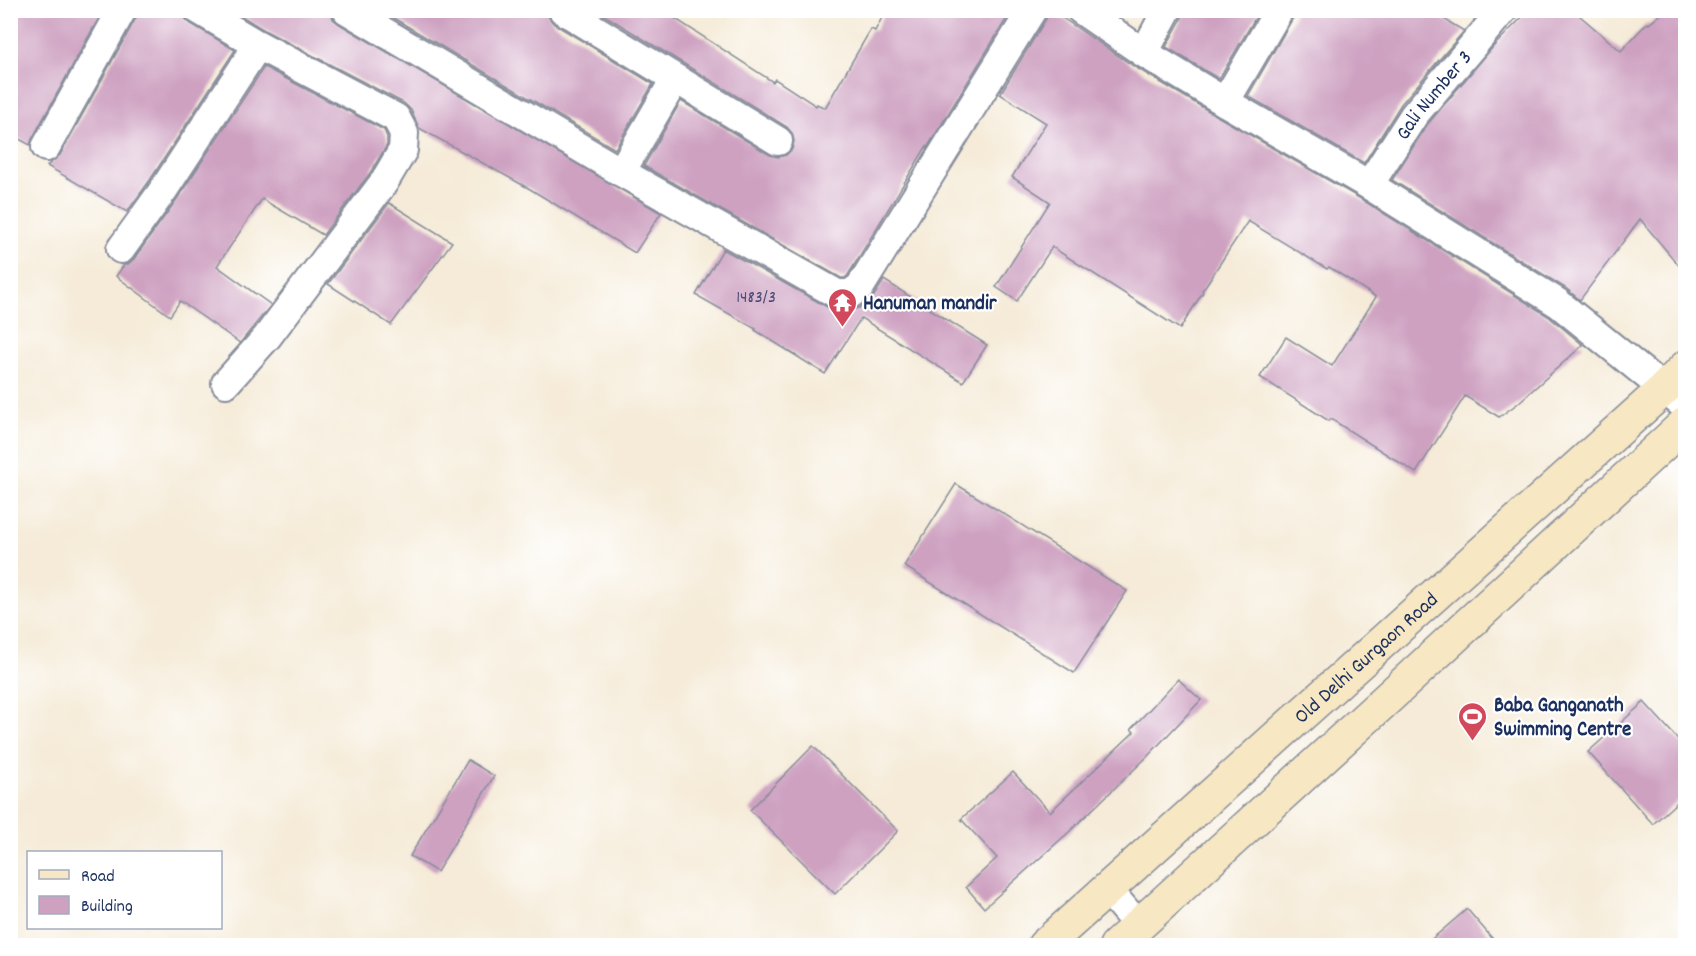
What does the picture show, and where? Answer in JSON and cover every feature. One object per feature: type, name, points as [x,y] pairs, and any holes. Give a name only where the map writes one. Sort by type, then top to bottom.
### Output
[{"type":"main road","name":"Old Delhi Gurgaon Road","points":[[1044,945],[1674,398],[1686,367]]},
{"type":"main road","points":[[1127,935],[1686,423]]},
{"type":"street","points":[[46,147],[122,10]]},
{"type":"street","points":[[199,10],[258,45],[396,118],[404,133],[403,150],[384,182],[277,324],[226,383]]},
{"type":"street","points":[[346,10],[621,172],[837,294],[850,294],[860,287],[1032,10]]},
{"type":"street","points":[[563,10],[778,141]]},
{"type":"street","points":[[1081,10],[1225,102],[1370,185],[1558,303],[1674,398]]},
{"type":"street","points":[[1144,52],[1167,10]]},
{"type":"street","points":[[1225,102],[1279,10]]},
{"type":"street","name":"Gali Number 3","points":[[1370,185],[1414,115],[1503,10]]},
{"type":"street","points":[[121,249],[164,189],[258,45]]},
{"type":"street","points":[[621,172],[675,79]]},
{"type":"street","points":[[1107,890],[1127,935]]},
{"type":"building","points":[[10,10],[103,10],[30,145],[10,134]]},
{"type":"building","points":[[138,10],[183,10],[185,19],[191,24],[235,50],[127,212],[47,166],[60,155],[136,18]]},
{"type":"building","points":[[232,10],[331,10],[333,19],[339,24],[661,213],[635,253],[530,189],[419,128],[411,110],[404,103],[266,31]]},
{"type":"building","points":[[380,10],[547,10],[554,24],[653,84],[615,149]]},
{"type":"building","points":[[596,10],[662,10],[773,82],[775,79],[816,106],[817,104],[825,108],[871,29],[875,31],[886,10],[1012,10],[848,275],[841,278],[644,166],[681,101],[770,155],[778,157],[786,155],[792,149],[794,141],[787,127]]},
{"type":"building","points":[[1183,10],[1260,10],[1219,79],[1166,47],[1182,18]]},
{"type":"building","points":[[1295,10],[1429,10],[1464,31],[1401,104],[1364,163],[1248,96],[1293,18]]},
{"type":"building","points":[[1529,10],[1573,10],[1621,51],[1647,23],[1649,24],[1666,10],[1686,10],[1686,274],[1640,219],[1580,300],[1567,289],[1392,180],[1427,125],[1493,47]]},
{"type":"building","points":[[1048,11],[1052,11],[1135,67],[1361,199],[1548,316],[1583,345],[1517,404],[1499,417],[1465,396],[1416,473],[1260,377],[1286,337],[1332,366],[1376,297],[1329,267],[1327,269],[1248,221],[1180,329],[1052,247],[1017,301],[996,287],[1050,202],[1012,177],[1046,123],[1000,94],[1046,19]]},
{"type":"building","points":[[264,67],[384,130],[387,145],[370,173],[323,235],[262,199],[217,266],[271,305],[240,343],[180,301],[170,316],[116,276],[124,265],[134,259],[177,199]]},
{"type":"building","points":[[389,203],[452,242],[391,325],[328,284]]},
{"type":"building","points":[[723,249],[836,310],[859,308],[874,296],[884,280],[987,345],[963,382],[861,318],[825,374],[756,329],[696,295]]},
{"type":"building","points":[[956,484],[1127,591],[1074,673],[904,566]]},
{"type":"building","points":[[1178,679],[1201,700],[1146,758],[1069,832],[984,908],[966,887],[997,858],[961,819],[1013,772],[1050,812],[1134,732],[1131,729]]},
{"type":"building","points":[[1644,702],[1686,748],[1686,794],[1653,824],[1588,752]]},
{"type":"building","points":[[813,746],[898,831],[835,894],[750,810]]},
{"type":"building","points":[[468,760],[494,776],[437,872],[410,856]]},
{"type":"building","points":[[1467,909],[1498,945],[1425,945]]},
{"type":"place","name":"Hanuman mandir","points":[[842,328]]},
{"type":"place","name":"Baba Ganganath Swimming Centre","points":[[1473,742]]}]
